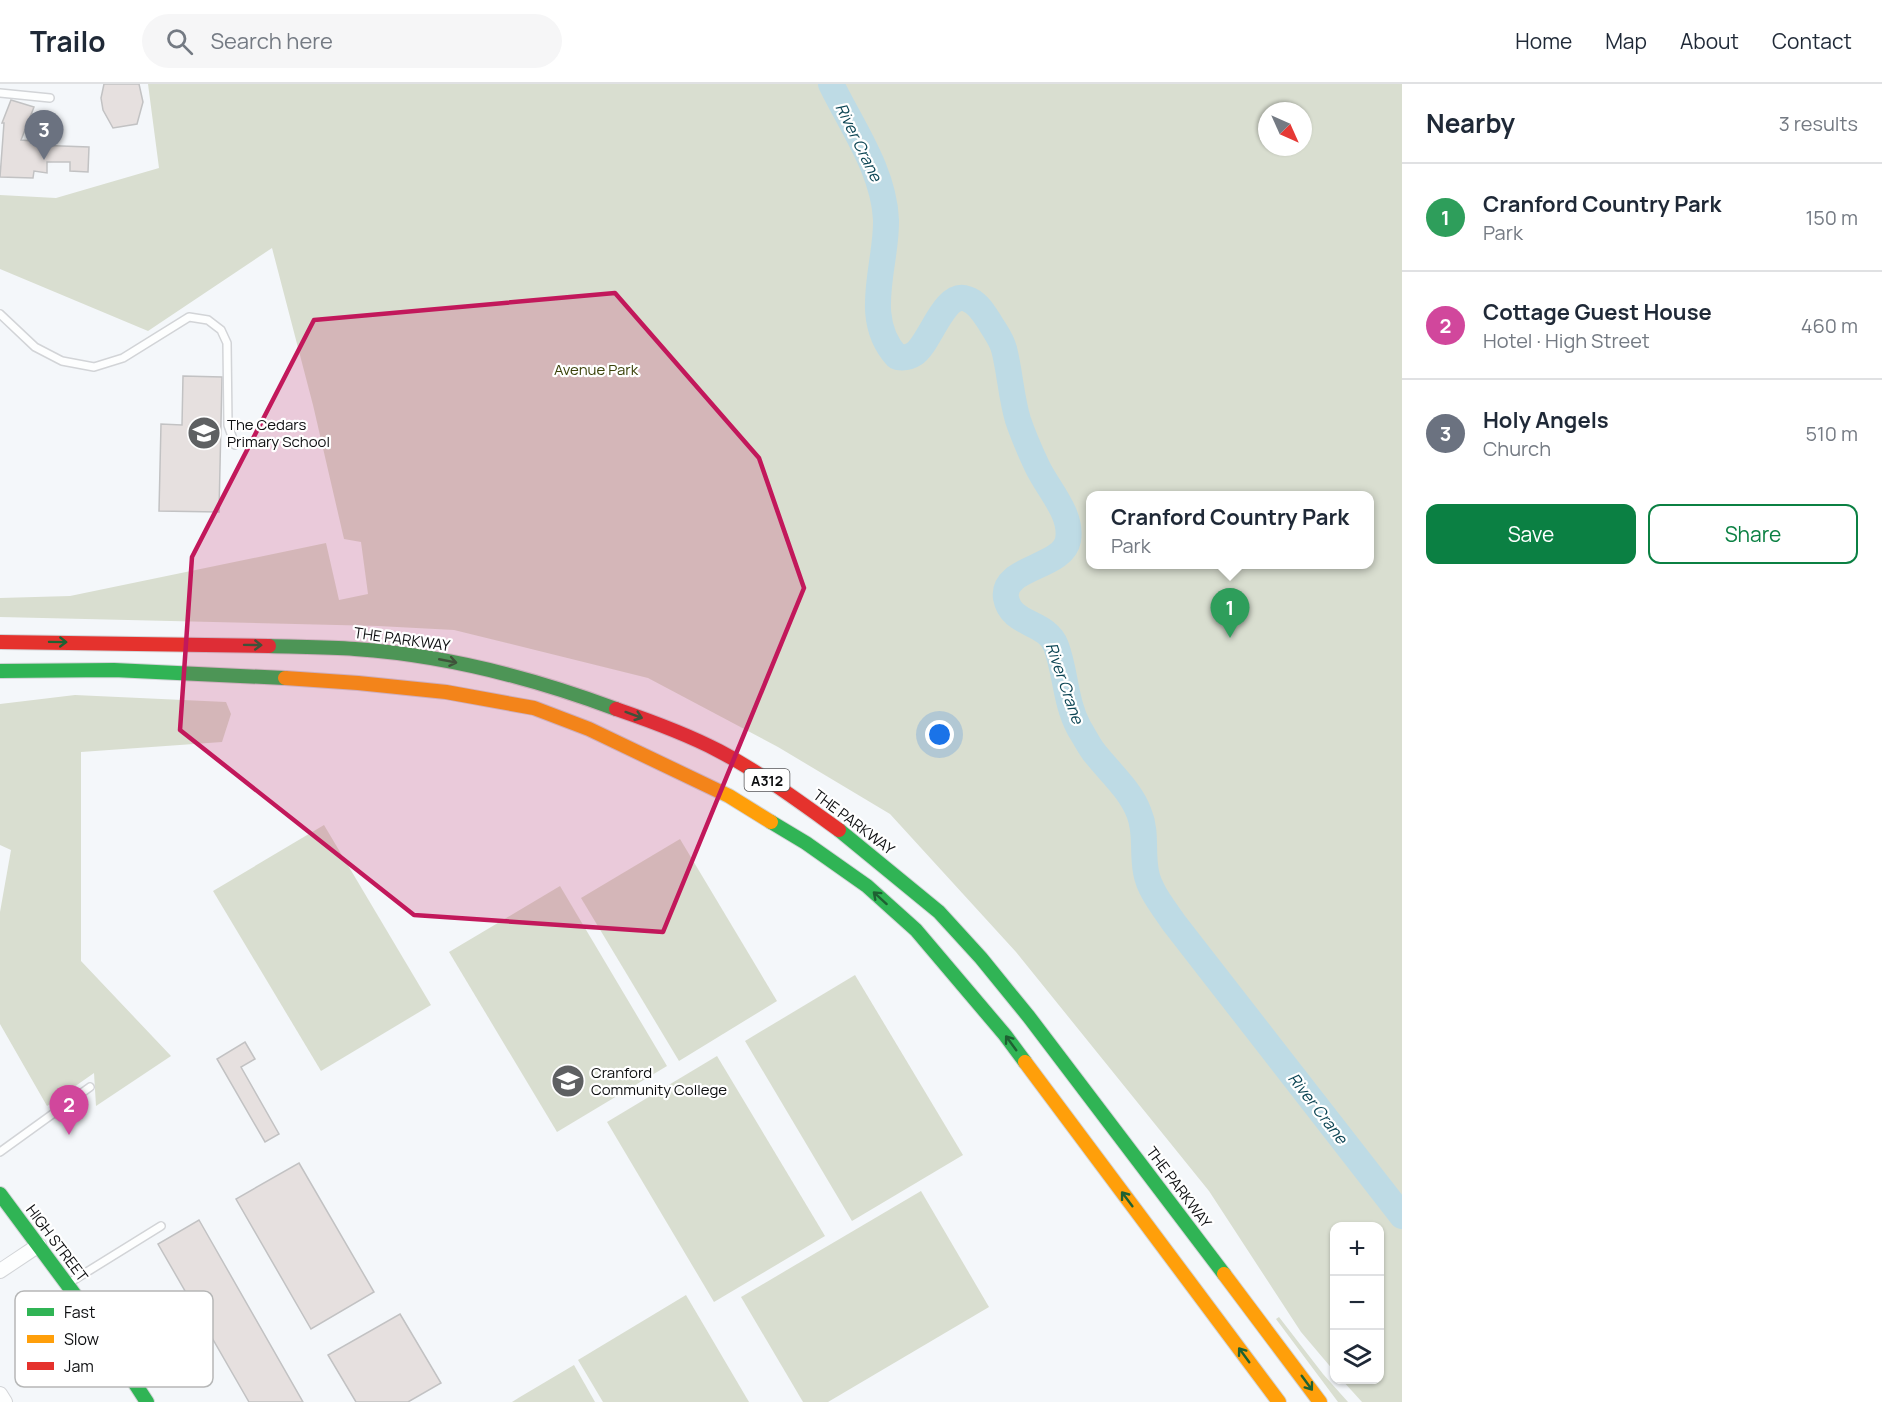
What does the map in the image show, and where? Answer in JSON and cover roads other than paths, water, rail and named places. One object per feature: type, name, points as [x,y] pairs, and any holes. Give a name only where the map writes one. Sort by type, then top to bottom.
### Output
[{"type":"main road","name":"THE PARKWAY","points":[[0,642],[357,648],[441,660],[517,676],[584,697],[653,722],[719,751],[789,794],[857,843],[939,912],[1029,1017],[1320,1402]]},
{"type":"main road","name":"A312","points":[[0,671],[114,670],[234,675],[358,683],[446,692],[534,708],[589,729],[729,796],[806,843],[867,886],[916,930],[1005,1035],[1279,1402]]},
{"type":"main road","name":"HIGH STREET","points":[[0,1194],[73,1291]]},
{"type":"main road","name":"HIGH STREET","points":[[138,1387],[147,1402]]},
{"type":"street","points":[[0,1271],[39,1245]]},
{"type":"street","points":[[0,1394],[5,1402]]},
{"type":"lane","points":[[0,93],[50,98]]},
{"type":"lane","points":[[0,314],[35,347],[62,361],[94,367],[123,358],[189,317],[208,320],[221,330],[227,343],[228,425],[234,446]]},
{"type":"lane","points":[[0,1152],[90,1087]]},
{"type":"lane","points":[[68,1284],[161,1226]]},
{"type":"waterway","name":"River Crane","points":[[831,84],[866,150],[880,184],[884,202],[886,220],[878,309],[880,326],[886,342],[897,357],[910,356],[920,348],[951,302],[959,298],[971,300],[977,305],[1003,345],[1020,426],[1037,466],[1067,521],[1068,540],[1064,549],[1056,557],[1022,573],[1013,580],[1007,588],[1006,598],[1009,607],[1022,619],[1045,632],[1056,646],[1074,718],[1093,751],[1119,781],[1139,813],[1143,827],[1146,872],[1157,899],[1402,1216]]},
{"type":"place","name":"Holy Angels","points":[[44,160]]},
{"type":"place","name":"The Cedars Primary School","points":[[204,433]]},
{"type":"place","name":"Cranford Country Park","points":[[1230,638]]},
{"type":"place","name":"Cranford Community College","points":[[568,1081]]},
{"type":"place","name":"Cottage Guest House","points":[[69,1135]]},
{"type":"park label","name":"Avenue Park","points":[[596,369]]}]
